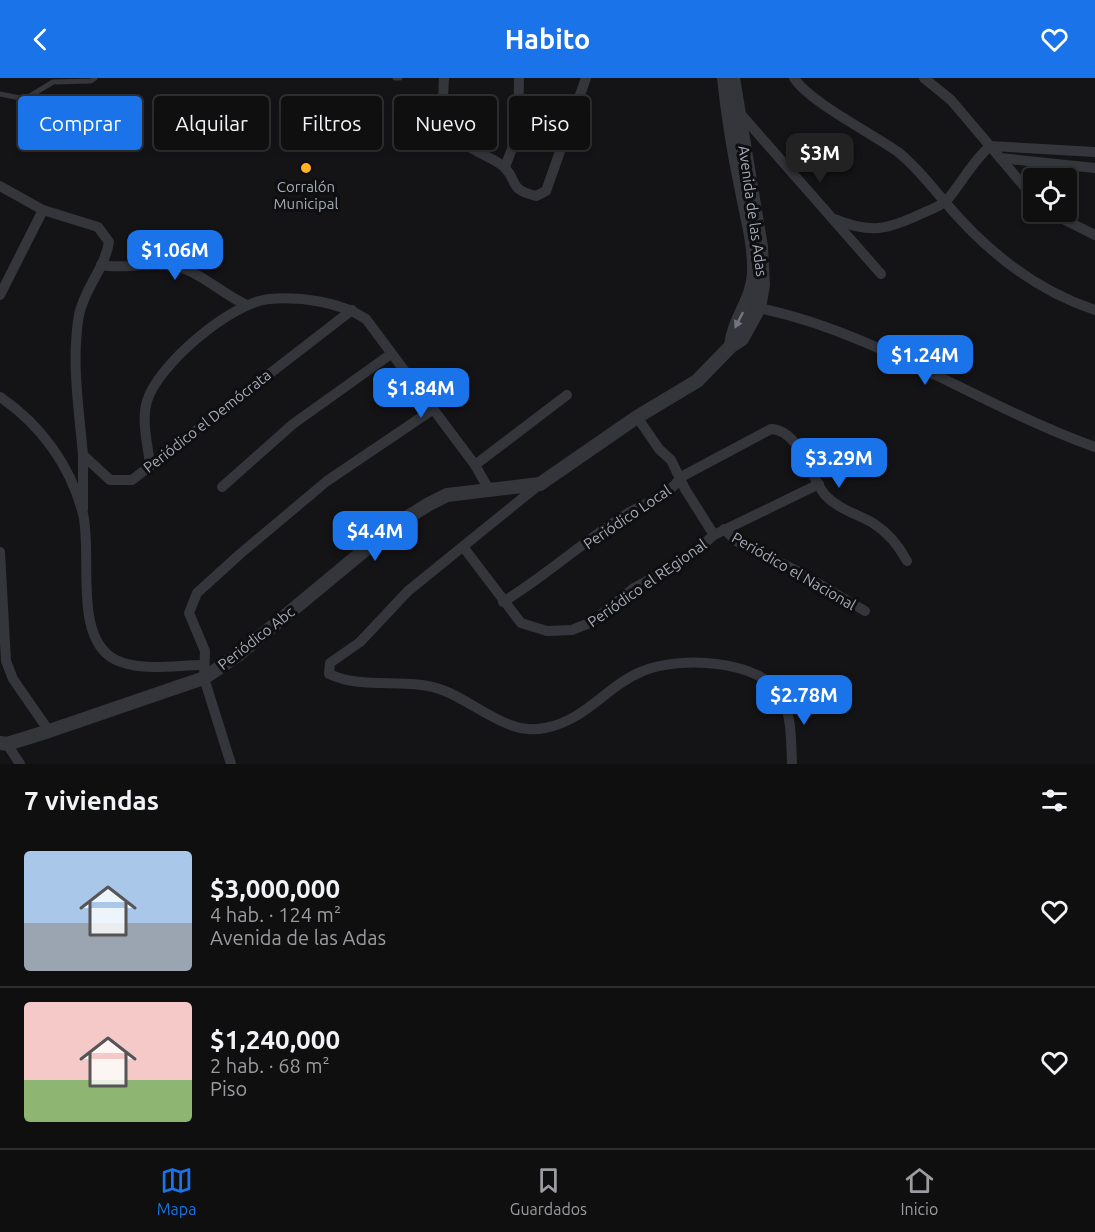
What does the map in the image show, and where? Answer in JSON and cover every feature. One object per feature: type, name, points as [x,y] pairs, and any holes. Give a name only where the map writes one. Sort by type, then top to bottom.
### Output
[{"type":"street","points":[[444,78],[445,127],[458,141],[505,167],[513,185],[523,193],[536,196],[546,191],[586,78]]},
{"type":"street","points":[[505,167],[518,133],[519,78]]},
{"type":"street","name":"Avenida de las Adas","points":[[724,78],[730,133],[753,251],[754,273],[748,303],[732,334],[731,346]]},
{"type":"street","name":"Avenida de las Adas","points":[[731,346],[742,339],[759,308],[764,267],[733,78]]},
{"type":"street","points":[[794,78],[808,92],[898,153],[926,177],[945,203],[1016,271],[1068,301],[1095,310]]},
{"type":"street","points":[[924,78],[951,100],[1023,185]]},
{"type":"street","points":[[738,111],[881,274]]},
{"type":"street","points":[[834,219],[867,230],[883,229],[945,203],[990,146]]},
{"type":"street","points":[[990,146],[1095,153]]},
{"type":"street","points":[[1000,158],[1095,168]]},
{"type":"street","points":[[0,186],[43,210],[89,222],[105,234],[109,242],[101,265],[84,297],[79,315],[77,383],[83,455],[87,605],[97,642],[105,654],[118,661],[137,666],[204,672]]},
{"type":"street","points":[[0,295],[43,210]]},
{"type":"street","points":[[1069,222],[1095,235]]},
{"type":"street","points":[[101,265],[119,268],[176,266],[210,283],[230,298],[247,304]]},
{"type":"street","points":[[150,465],[145,415],[155,382],[178,355],[247,304],[268,299],[292,299],[352,310],[366,319],[475,465],[488,488]]},
{"type":"street","points":[[759,308],[828,326],[899,357],[1016,416],[1095,447]]},
{"type":"street","name":"Periódico el Demócrata","points":[[83,455],[110,480],[132,480],[352,310]]},
{"type":"street","points":[[731,346],[698,381],[637,417],[540,484],[464,548],[408,591],[360,642],[330,663],[328,668],[329,674],[349,682],[428,686],[444,690],[514,727],[530,730],[546,728],[582,714],[643,670],[696,663],[727,665],[766,680],[782,697],[789,720],[792,764]]},
{"type":"street","points":[[222,487],[293,424],[391,354]]},
{"type":"street","points":[[475,465],[567,395]]},
{"type":"street","points":[[0,397],[30,420],[53,445],[83,515]]},
{"type":"street","points":[[231,764],[204,672],[205,651],[189,613],[197,593],[327,482],[432,410]]},
{"type":"street","name":"Periódico el Nacional","points":[[637,417],[659,449],[671,460],[685,489],[719,532],[797,571],[865,611]]},
{"type":"street","name":"Periódico Local","points":[[503,602],[532,584],[629,513],[661,497],[675,486],[681,477],[763,432],[777,429],[788,437],[807,460],[819,484],[831,500],[874,524],[891,538],[908,561]]},
{"type":"street","name":"Periódico Abc","points":[[4,744],[49,731],[204,672],[238,655],[395,525],[447,495],[488,488],[540,484]]},
{"type":"street","name":"Periódico el REgional","points":[[464,548],[521,623],[533,628],[560,631],[583,627],[634,588],[684,561],[719,532],[819,484]]},
{"type":"street","points":[[0,552],[6,662],[13,679],[49,731]]},
{"type":"street","points":[[4,744],[20,764]]},
{"type":"lane","points":[[0,94],[26,99],[52,82],[91,81],[95,78]]},
{"type":"lane","points":[[395,78],[400,78]]},
{"type":"place","name":"Corralón Municipal","points":[[306,168]]}]
